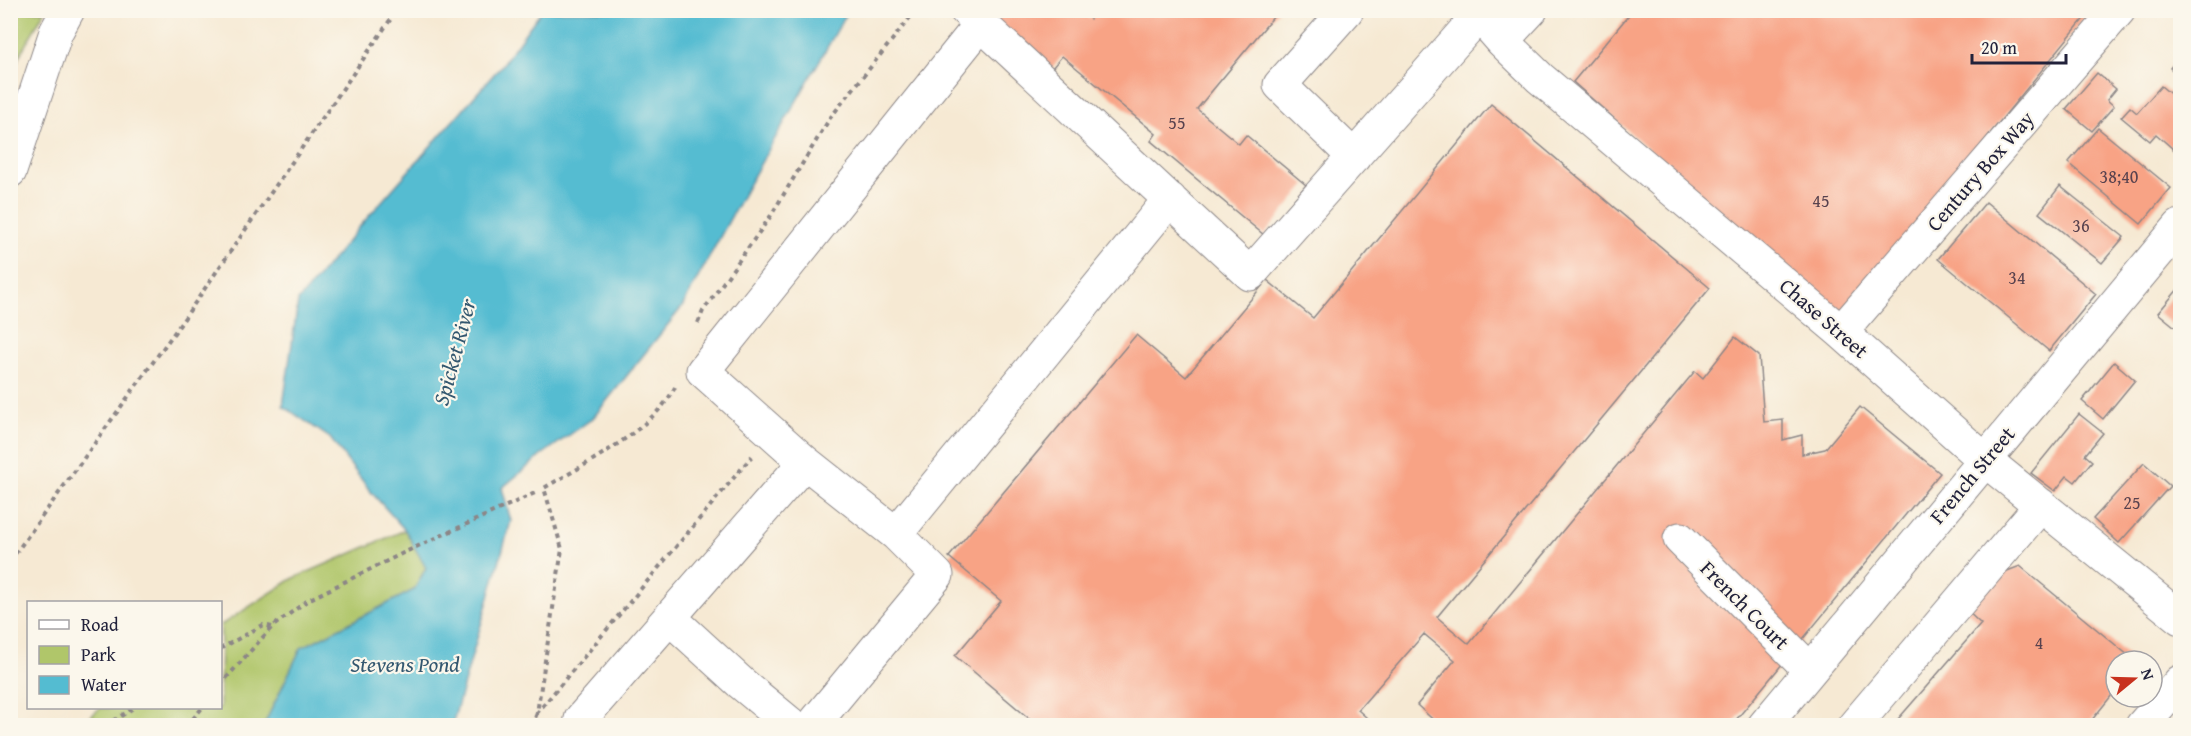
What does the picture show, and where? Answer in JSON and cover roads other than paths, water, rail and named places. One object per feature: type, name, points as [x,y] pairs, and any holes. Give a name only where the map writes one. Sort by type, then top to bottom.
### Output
[{"type":"street","points":[[10,171],[56,32],[68,10]]},
{"type":"street","points":[[1347,10],[1280,85],[1354,157]]},
{"type":"street","points":[[1502,41],[1531,10]]},
{"type":"street","name":"Century Box Way","points":[[1841,332],[2119,10]]},
{"type":"street","points":[[812,726],[937,575],[896,534],[805,462],[703,371],[974,17],[1250,274],[1477,13]]},
{"type":"street","name":"Chase Street","points":[[1477,13],[1540,78],[1841,332],[1985,460],[2181,618]]},
{"type":"street","points":[[896,534],[1170,199]]},
{"type":"street","name":"French Street","points":[[1764,726],[2178,232]]},
{"type":"street","points":[[580,726],[581,720],[805,462]]},
{"type":"street","points":[[1854,726],[2042,505]]},
{"type":"street","name":"French Court","points":[[1680,538],[1810,670]]},
{"type":"street","points":[[670,618],[741,683],[793,726]]},
{"type":"street","points":[[2142,726],[2181,682]]},
{"type":"water","points":[[541,11],[848,11],[682,307],[593,418],[543,454],[502,488],[511,521],[452,725],[264,725],[301,648],[414,590],[426,568],[405,530],[371,492],[330,438],[283,406],[298,301],[361,225],[502,65]]},
{"type":"water label","name":"Spicket River","points":[[454,352]]},
{"type":"water label","name":"Stevens Pond","points":[[405,664]]}]
